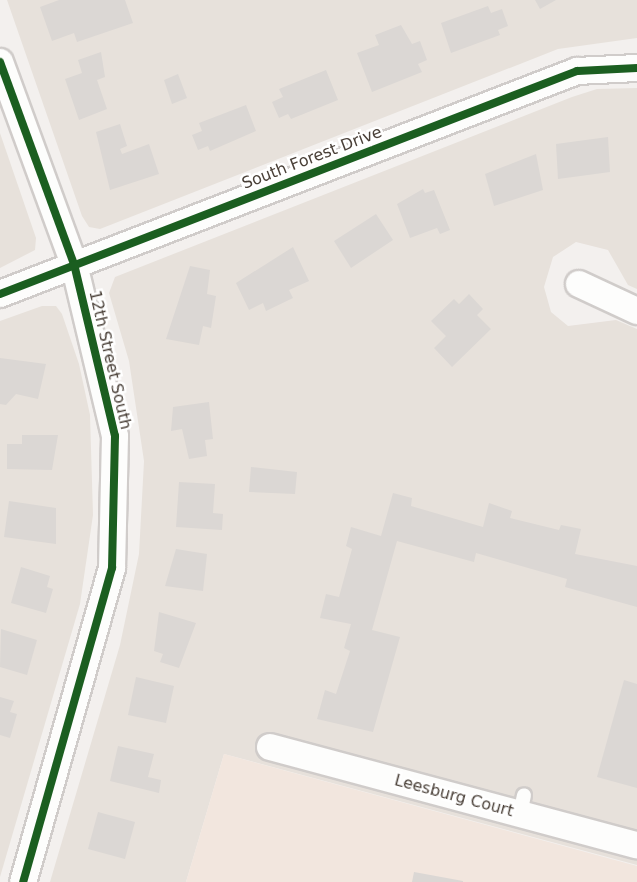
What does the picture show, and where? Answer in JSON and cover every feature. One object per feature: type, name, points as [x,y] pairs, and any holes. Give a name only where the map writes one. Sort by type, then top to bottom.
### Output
[{"type":"street","name":"12th Street South","points":[[0,62],[74,264],[115,436],[112,568],[23,882]]},
{"type":"street","name":"South Forest Drive","points":[[0,294],[577,71],[637,68]]},
{"type":"street","points":[[582,286],[637,311]]},
{"type":"street","name":"Leesburg Court","points":[[270,747],[428,781],[522,805],[637,845]]},
{"type":"shaded area","points":[[7,0],[637,0],[637,38],[558,49],[100,229],[89,227],[82,216]]},
{"type":"shaded area","points":[[637,88],[637,289],[628,285],[608,250],[576,242],[553,257],[544,287],[551,312],[568,326],[616,320],[637,329],[637,865],[224,754],[186,882],[50,882],[120,645],[139,554],[144,461],[129,361],[109,293],[115,277],[572,97],[597,89]]},
{"type":"shaded area","points":[[0,133],[36,238],[35,250],[0,268]]},
{"type":"shaded area","points":[[42,306],[56,306],[62,314],[79,364],[90,415],[93,515],[80,604],[0,877],[0,321]]},
{"type":"shaded area","points":[[224,754],[637,866],[637,882],[186,882]]},
{"type":"building","points":[[59,0],[125,0],[133,23],[77,42],[74,33],[52,41],[40,7]]},
{"type":"building","points":[[535,0],[556,0],[540,9]]},
{"type":"building","points":[[488,6],[491,13],[502,9],[508,26],[498,30],[500,35],[451,53],[441,23]]},
{"type":"building","points":[[401,25],[412,44],[420,41],[427,60],[418,64],[422,72],[372,92],[357,53],[379,45],[375,35]]},
{"type":"building","points":[[101,52],[105,77],[97,80],[107,109],[79,120],[65,79],[82,73],[78,60]]},
{"type":"building","points":[[326,70],[338,100],[291,119],[288,114],[279,118],[272,102],[283,97],[279,89]]},
{"type":"building","points":[[178,74],[187,98],[172,104],[164,80]]},
{"type":"building","points":[[246,105],[256,131],[210,151],[208,146],[198,150],[192,135],[202,131],[199,123]]},
{"type":"building","points":[[120,124],[127,146],[120,149],[122,154],[149,144],[159,174],[110,190],[96,132]]},
{"type":"building","points":[[608,137],[610,172],[558,179],[556,144]]},
{"type":"building","points":[[536,154],[543,190],[494,206],[485,174]]},
{"type":"building","points":[[423,189],[425,193],[434,190],[450,230],[440,234],[437,228],[410,238],[397,204]]},
{"type":"building","points":[[376,214],[393,240],[351,268],[334,241]]},
{"type":"building","points":[[293,247],[309,281],[289,290],[293,298],[266,311],[263,303],[249,310],[236,283]]},
{"type":"building","points":[[190,266],[210,270],[207,294],[216,296],[211,328],[203,326],[199,345],[166,339]]},
{"type":"building","points":[[469,294],[483,309],[477,315],[491,329],[452,367],[434,348],[446,336],[431,321],[454,299],[459,304]]},
{"type":"building","points":[[0,358],[46,364],[38,399],[16,394],[6,405],[0,404]]},
{"type":"building","points":[[209,402],[213,439],[205,440],[207,456],[189,459],[182,429],[171,431],[173,407]]},
{"type":"building","points":[[22,435],[58,435],[52,470],[7,469],[7,444],[22,444]]},
{"type":"building","points":[[251,467],[297,472],[295,494],[249,492]]},
{"type":"building","points":[[179,482],[215,484],[213,513],[223,514],[222,530],[176,527]]},
{"type":"building","points":[[393,493],[412,498],[411,506],[483,527],[489,503],[512,511],[510,518],[559,530],[561,525],[581,529],[575,554],[637,566],[637,607],[565,587],[567,579],[476,553],[474,562],[397,541],[372,630],[400,637],[373,732],[317,719],[325,690],[336,694],[350,651],[344,648],[351,624],[320,618],[326,594],[339,597],[352,549],[346,546],[351,527],[381,536]]},
{"type":"building","points":[[9,501],[56,508],[56,544],[4,537]]},
{"type":"building","points":[[176,549],[207,554],[203,591],[165,586]]},
{"type":"building","points":[[21,567],[50,576],[47,587],[53,589],[46,613],[11,603]]},
{"type":"building","points":[[159,612],[196,623],[179,668],[160,662],[163,654],[154,651]]},
{"type":"building","points":[[1,629],[37,640],[27,675],[0,667]]},
{"type":"building","points":[[136,677],[174,686],[166,723],[128,715]]},
{"type":"building","points":[[624,680],[637,684],[637,788],[597,777]]},
{"type":"building","points":[[0,697],[14,701],[10,712],[17,714],[10,738],[0,735]]},
{"type":"building","points":[[118,746],[154,754],[148,777],[161,780],[159,793],[110,781]]},
{"type":"building","points":[[98,812],[135,822],[125,859],[88,849]]},
{"type":"building","points":[[414,872],[463,881],[463,882],[412,882]]},
{"type":"cycle path","points":[[0,62],[74,264],[115,436],[112,568],[23,882]]},
{"type":"cycle path","points":[[0,294],[577,71],[637,68]]}]
